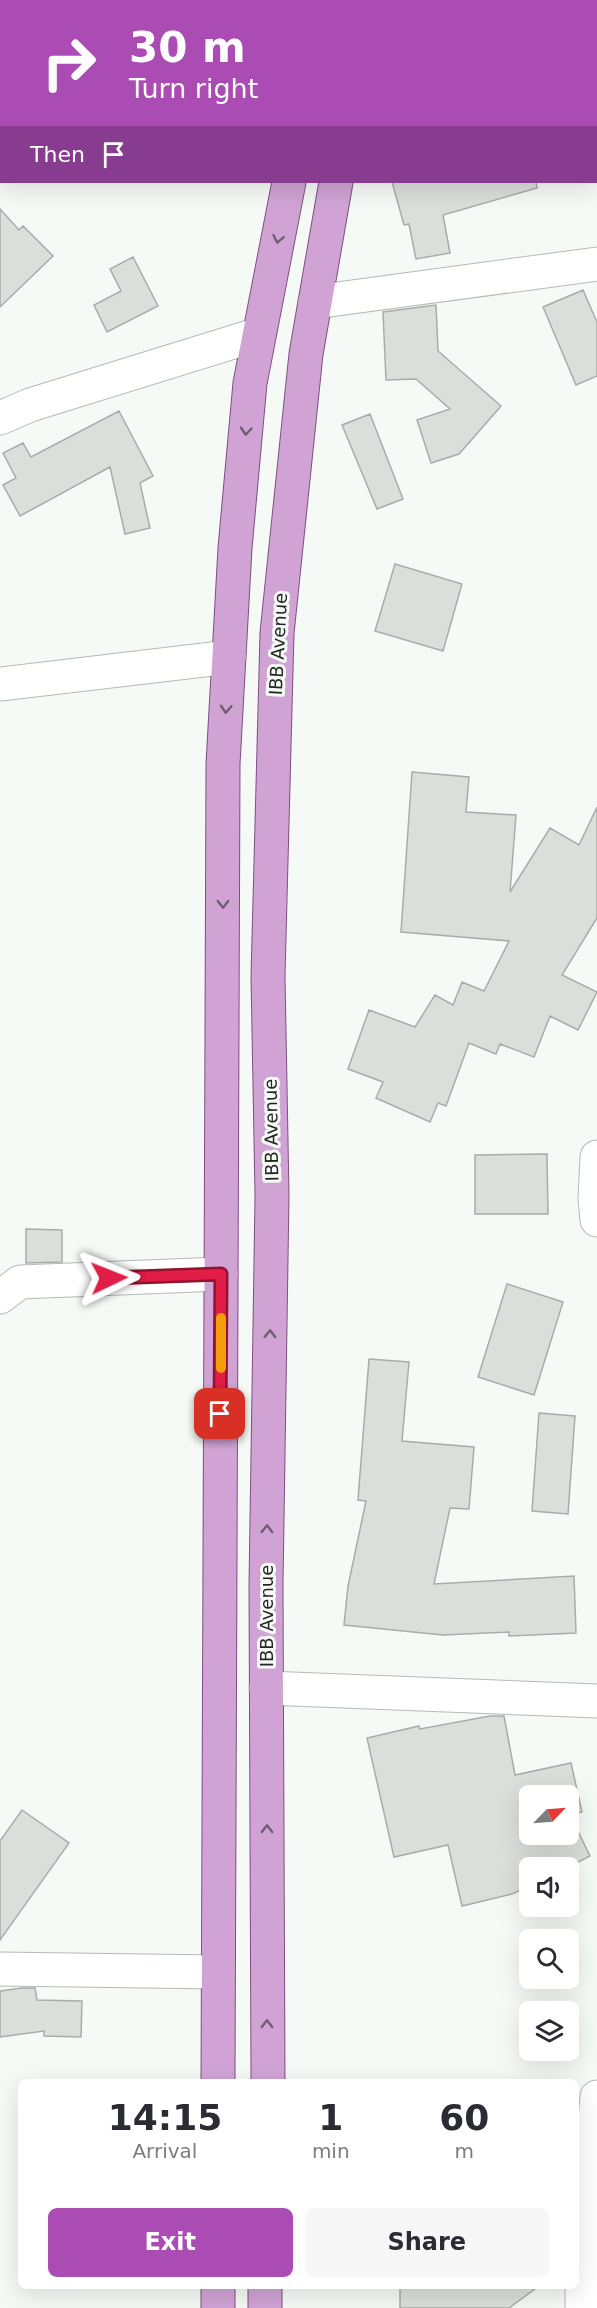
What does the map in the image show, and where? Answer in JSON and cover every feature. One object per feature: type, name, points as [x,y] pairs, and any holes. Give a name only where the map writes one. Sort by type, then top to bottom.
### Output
[{"type":"main road","points":[[218,2079],[223,764],[235,548],[250,383],[289,183]]},
{"type":"main road","name":"IBB Avenue","points":[[268,2079],[266,1688],[272,1195],[268,976],[277,633],[306,354],[336,183]]},
{"type":"main road","points":[[218,2289],[218,2308]]},
{"type":"main road","points":[[265,2289],[265,2308]]},
{"type":"street","points":[[315,302],[597,264]]},
{"type":"street","points":[[0,418],[30,405],[260,334]]},
{"type":"street","points":[[0,684],[229,657]]},
{"type":"street","points":[[597,1157],[595,1199],[597,1220]]},
{"type":"street","points":[[0,1297],[20,1282],[221,1274]]},
{"type":"street","points":[[266,1688],[597,1701]]},
{"type":"street","points":[[0,1969],[218,1972]]},
{"type":"street","points":[[582,2308],[582,2262],[597,2097]]},
{"type":"building","points":[[392,183],[536,183],[537,188],[443,215],[450,253],[416,259],[409,224],[404,225]]},
{"type":"building","points":[[0,209],[19,230],[23,226],[53,256],[0,307]]},
{"type":"building","points":[[133,257],[158,306],[107,332],[94,305],[121,291],[110,269]]},
{"type":"building","points":[[583,290],[597,322],[597,376],[576,385],[543,307]]},
{"type":"building","points":[[436,305],[438,351],[501,406],[459,454],[431,463],[417,420],[450,409],[416,379],[386,380],[383,312]]},
{"type":"building","points":[[119,411],[153,476],[140,483],[150,528],[125,534],[110,467],[20,516],[3,485],[16,478],[3,453],[23,443],[31,457]]},
{"type":"building","points":[[370,414],[403,499],[377,509],[342,425]]},
{"type":"building","points":[[395,564],[462,584],[443,651],[375,631]]},
{"type":"building","points":[[412,772],[469,777],[466,812],[516,815],[510,892],[550,828],[579,845],[597,807],[597,918],[562,975],[597,992],[578,1030],[550,1016],[534,1057],[500,1044],[496,1054],[469,1043],[446,1106],[438,1103],[430,1122],[376,1098],[383,1082],[348,1069],[369,1010],[415,1027],[435,995],[453,1005],[462,982],[484,991],[509,941],[401,932]]},
{"type":"building","points":[[547,1154],[548,1214],[475,1214],[475,1155]]},
{"type":"building","points":[[26,1229],[62,1230],[62,1262],[26,1263]]},
{"type":"building","points":[[507,1284],[563,1302],[534,1395],[478,1377]]},
{"type":"building","points":[[369,1359],[409,1362],[402,1441],[474,1447],[469,1509],[450,1508],[434,1584],[574,1576],[576,1633],[509,1636],[509,1632],[443,1635],[344,1625],[348,1586],[366,1501],[358,1500]]},
{"type":"building","points":[[539,1413],[575,1416],[568,1514],[532,1511]]},
{"type":"building","points":[[490,1716],[504,1716],[515,1775],[571,1763],[576,1785],[519,1785],[519,1845],[579,1845],[579,1833],[590,1856],[579,1862],[579,1857],[519,1857],[519,1891],[462,1906],[448,1845],[394,1857],[367,1738],[419,1726],[420,1729]]},
{"type":"building","points":[[22,1810],[69,1843],[0,1940],[0,1841]]},
{"type":"building","points":[[35,1988],[37,2000],[82,2001],[81,2037],[44,2036],[44,2031],[0,2037],[0,1991]]},
{"type":"building","points":[[400,2289],[535,2289],[509,2308],[400,2308]]},
{"type":"slow traffic","points":[[221,1318],[221,1368]]},
{"type":"route","points":[[109,1278],[221,1274],[220,1414]]}]
